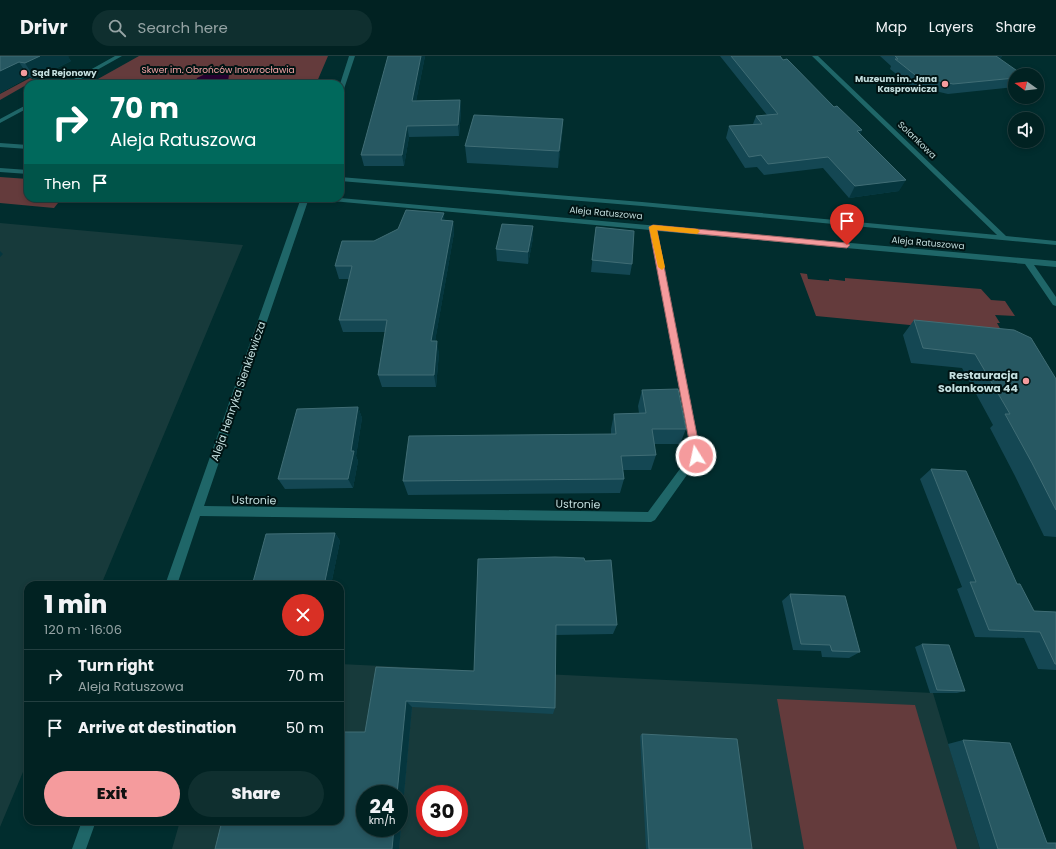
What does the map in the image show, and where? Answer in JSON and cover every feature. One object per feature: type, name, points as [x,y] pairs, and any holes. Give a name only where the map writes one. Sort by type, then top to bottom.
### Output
[{"type":"street","points":[[75,80],[119,56]]},
{"type":"street","points":[[344,80],[352,56]]},
{"type":"street","name":"Solankowa","points":[[815,56],[1005,239]]},
{"type":"street","points":[[0,121],[24,108]]},
{"type":"street","points":[[0,145],[24,147]]},
{"type":"street","points":[[0,170],[24,172]]},
{"type":"street","name":"Aleja Ratuszowa","points":[[344,179],[650,205],[1056,243]]},
{"type":"street","name":"Aleja Ratuszowa","points":[[344,200],[1056,264]]},
{"type":"street","name":"Aleja Henryka Sienkiewicza","points":[[172,581],[304,202]]},
{"type":"street","name":"Ustronie","points":[[196,511],[651,517],[696,456],[653,227]]},
{"type":"street","points":[[1028,262],[1056,303]]},
{"type":"street","points":[[79,849],[88,825]]},
{"type":"shaded area","points":[[220,71],[229,75],[228,80],[196,80],[197,78],[207,73]]},
{"type":"shaded area","points":[[0,223],[243,245],[103,581],[24,581],[24,770],[0,827]]},
{"type":"shaded area","points":[[344,664],[933,693],[980,849],[172,849],[179,825],[344,825]]},
{"type":"green space","name":"Skwer im. Obrońców Inowrocławia","points":[[139,56],[328,56],[318,80],[96,80]]},
{"type":"green space","points":[[24,81],[24,86],[0,100],[0,94]]},
{"type":"green space","points":[[0,177],[24,179],[24,202],[59,202],[54,208],[0,203]]},
{"type":"green space","points":[[800,273],[807,274],[808,279],[829,281],[829,279],[845,281],[845,278],[981,289],[991,300],[1005,301],[1015,316],[995,315],[1000,323],[997,323],[1002,332],[1014,335],[816,316]]},
{"type":"green space","points":[[777,699],[915,705],[957,849],[804,849]]},
{"type":"building","points":[[0,56],[40,56],[25,63],[19,62],[0,71]]},
{"type":"building","points":[[388,56],[421,56],[412,101],[460,100],[458,125],[407,126],[402,155],[361,155]]},
{"type":"building","points":[[731,56],[780,56],[783,60],[787,59],[834,107],[837,106],[862,130],[857,131],[906,180],[855,186],[828,157],[768,164],[761,155],[749,157],[729,126],[762,124],[756,116],[778,114]]},
{"type":"building","points":[[895,56],[996,56],[1013,68],[1008,68],[1008,79],[953,84],[940,81],[924,82],[895,59],[898,59]]},
{"type":"building","points":[[474,115],[563,119],[559,151],[465,146]]},
{"type":"building","points":[[406,210],[444,213],[441,220],[453,221],[431,341],[437,341],[434,375],[378,375],[387,320],[339,320],[352,266],[335,266],[342,241],[374,241],[398,229]]},
{"type":"building","points":[[502,224],[533,226],[528,252],[496,249]]},
{"type":"building","points":[[596,227],[634,231],[632,264],[592,260]]},
{"type":"building","points":[[914,320],[1014,330],[1031,338],[1056,379],[1056,510],[1005,414],[1010,414],[975,354],[923,348]]},
{"type":"building","points":[[678,389],[686,429],[652,429],[656,455],[621,456],[624,479],[403,481],[409,436],[616,434],[614,414],[646,413],[642,390]]},
{"type":"building","points":[[358,407],[351,451],[354,451],[348,479],[278,479],[297,409]]},
{"type":"building","points":[[931,469],[966,471],[1017,584],[1020,584],[1034,611],[1056,612],[1056,664],[1040,632],[989,630],[970,582],[976,582]]},
{"type":"building","points":[[335,533],[325,581],[253,581],[266,534]]},
{"type":"building","points":[[555,557],[584,558],[585,561],[611,560],[617,625],[556,625],[555,708],[406,701],[398,785],[356,785],[356,837],[393,837],[392,849],[215,849],[221,825],[344,825],[344,732],[365,732],[376,667],[474,671],[478,559]]},
{"type":"building","points":[[790,594],[845,596],[860,652],[832,651],[830,645],[801,644]]},
{"type":"building","points":[[922,644],[949,645],[965,691],[937,690]]},
{"type":"building","points":[[642,734],[737,739],[752,849],[649,849]]},
{"type":"building","points":[[963,740],[1010,743],[1047,843],[1056,843],[1056,849],[998,849]]},
{"type":"slow traffic","points":[[662,267],[653,227],[697,231]]},
{"type":"place","name":"Sąd Rejonowy","points":[[24,73]]},
{"type":"place","name":"Muzeum im. Jana Kasprowicza","points":[[945,84]]},
{"type":"place","name":"Restauracja Solankowa 44","points":[[1026,381]]},
{"type":"route","points":[[696,456],[653,227],[847,245]]}]
